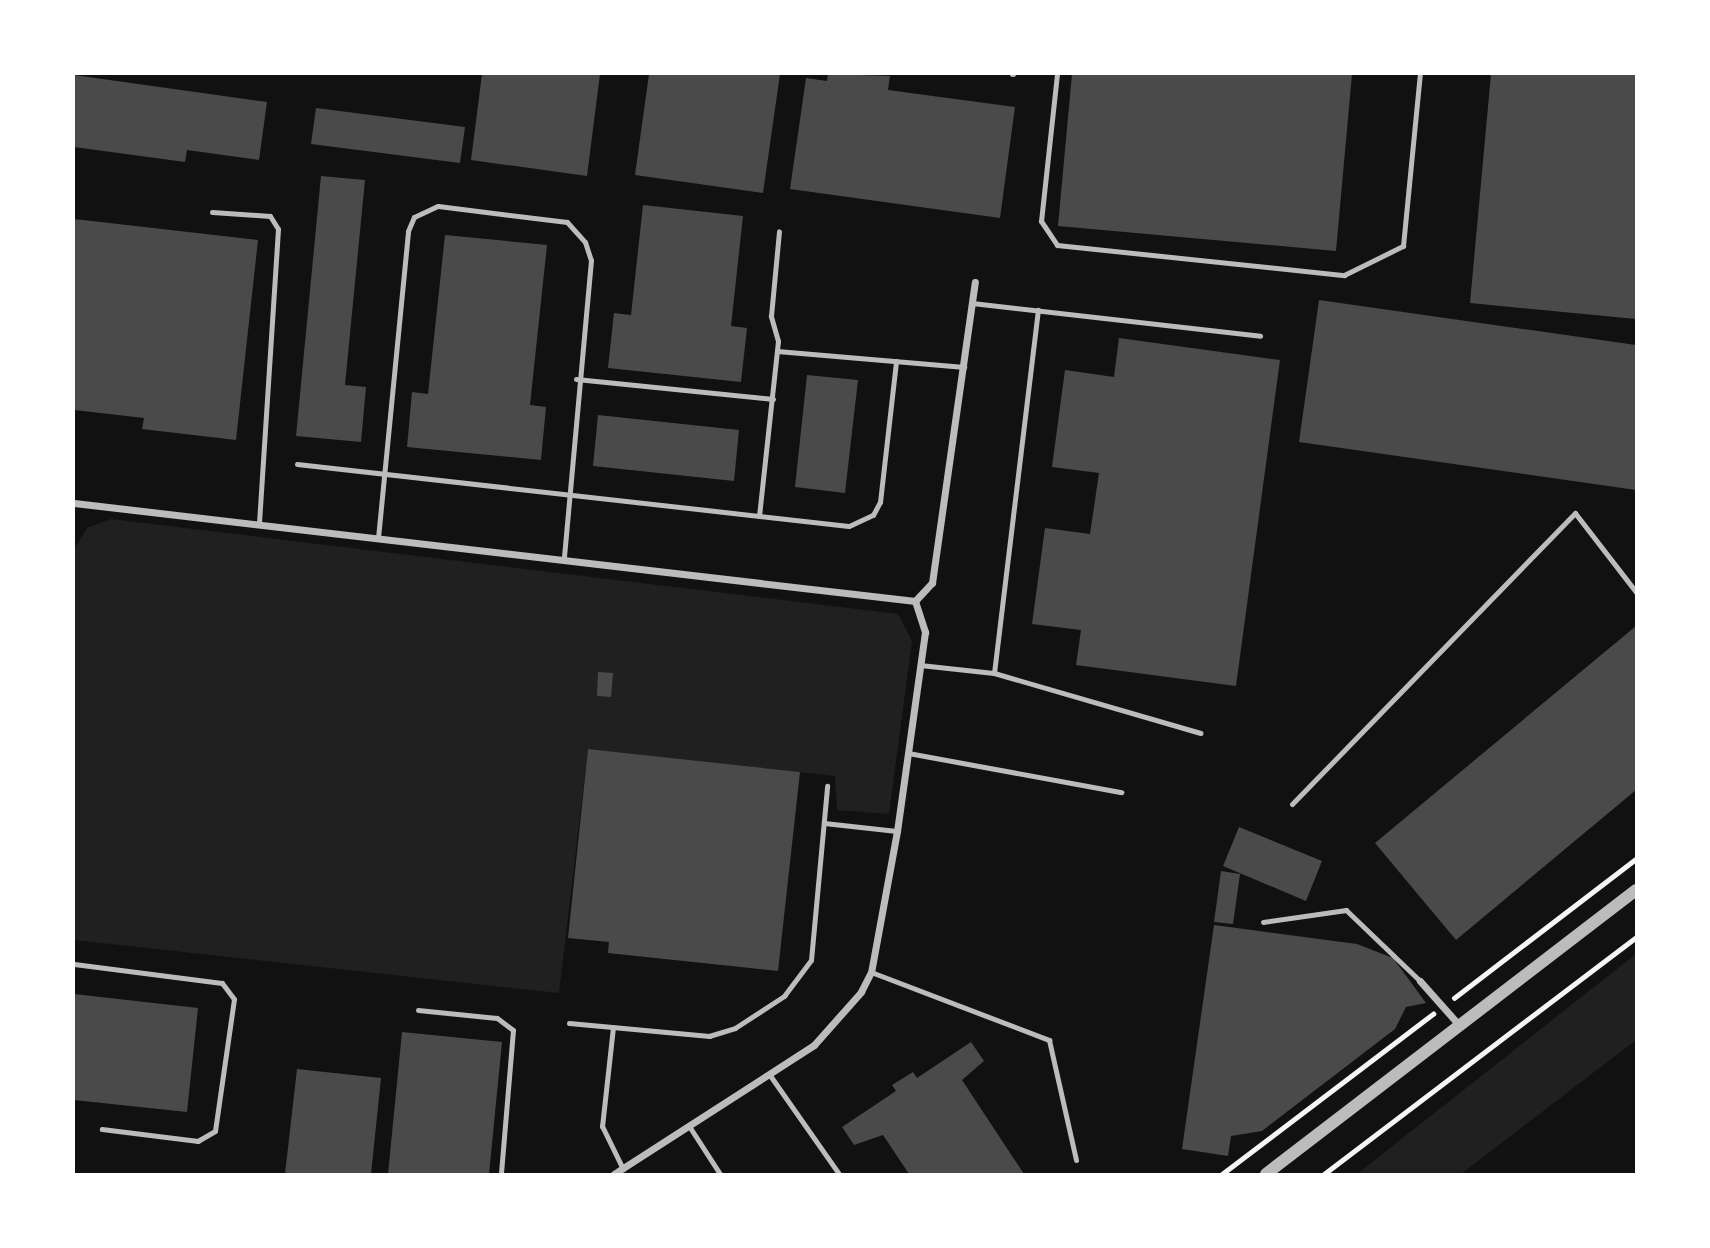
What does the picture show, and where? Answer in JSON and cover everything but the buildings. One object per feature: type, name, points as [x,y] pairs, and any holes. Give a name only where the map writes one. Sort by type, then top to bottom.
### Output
[{"type":"street","points":[[915,601],[932,583],[975,282]]},
{"type":"street","points":[[74,503],[915,601]]},
{"type":"street","points":[[614,1174],[769,1074],[838,1024],[871,972],[897,831],[920,665],[924,617],[915,601]]},
{"type":"street","points":[[1266,1174],[1636,890]]},
{"type":"street","points":[[1420,981],[1460,1026]]},
{"type":"lane","points":[[1057,74],[1041,221],[1057,245],[1344,275],[1403,246],[1420,74]]},
{"type":"lane","points":[[378,537],[408,231],[426,209],[567,222],[579,230],[591,260],[576,379],[571,494],[564,558]]},
{"type":"lane","points":[[212,212],[270,216],[278,229],[259,524]]},
{"type":"lane","points":[[759,516],[777,351],[771,316],[779,231]]},
{"type":"lane","points":[[972,303],[1260,336]]},
{"type":"lane","points":[[994,673],[1038,310]]},
{"type":"lane","points":[[777,351],[964,367]]},
{"type":"lane","points":[[297,464],[849,526],[873,515],[896,361]]},
{"type":"lane","points":[[576,379],[773,399]]},
{"type":"lane","points":[[1292,804],[1574,513],[1636,592]]},
{"type":"lane","points":[[920,665],[994,673],[1200,733]]},
{"type":"lane","points":[[908,753],[1121,792]]},
{"type":"lane","points":[[569,1023],[722,1033],[798,983],[811,960],[827,786]]},
{"type":"lane","points":[[824,824],[897,831]]},
{"type":"lane","points":[[1263,922],[1346,910],[1420,981]]},
{"type":"lane","points":[[74,964],[222,983],[234,999],[215,1131],[198,1140],[102,1129]]},
{"type":"lane","points":[[871,972],[1049,1040],[1076,1160]]},
{"type":"lane","points":[[418,1010],[497,1018],[513,1030],[501,1174]]},
{"type":"lane","points":[[613,1027],[603,1126],[623,1169]]},
{"type":"lane","points":[[769,1074],[839,1174]]},
{"type":"lane","points":[[689,1126],[720,1174]]},
{"type":"path","points":[[1324,1174],[1636,937]]},
{"type":"shaded area","points":[[111,519],[898,614],[912,641],[889,814],[837,810],[835,776],[588,749],[559,993],[74,940],[74,550],[87,528]]},
{"type":"shaded area","points":[[1636,954],[1636,1040],[1461,1174],[1357,1174]]}]
